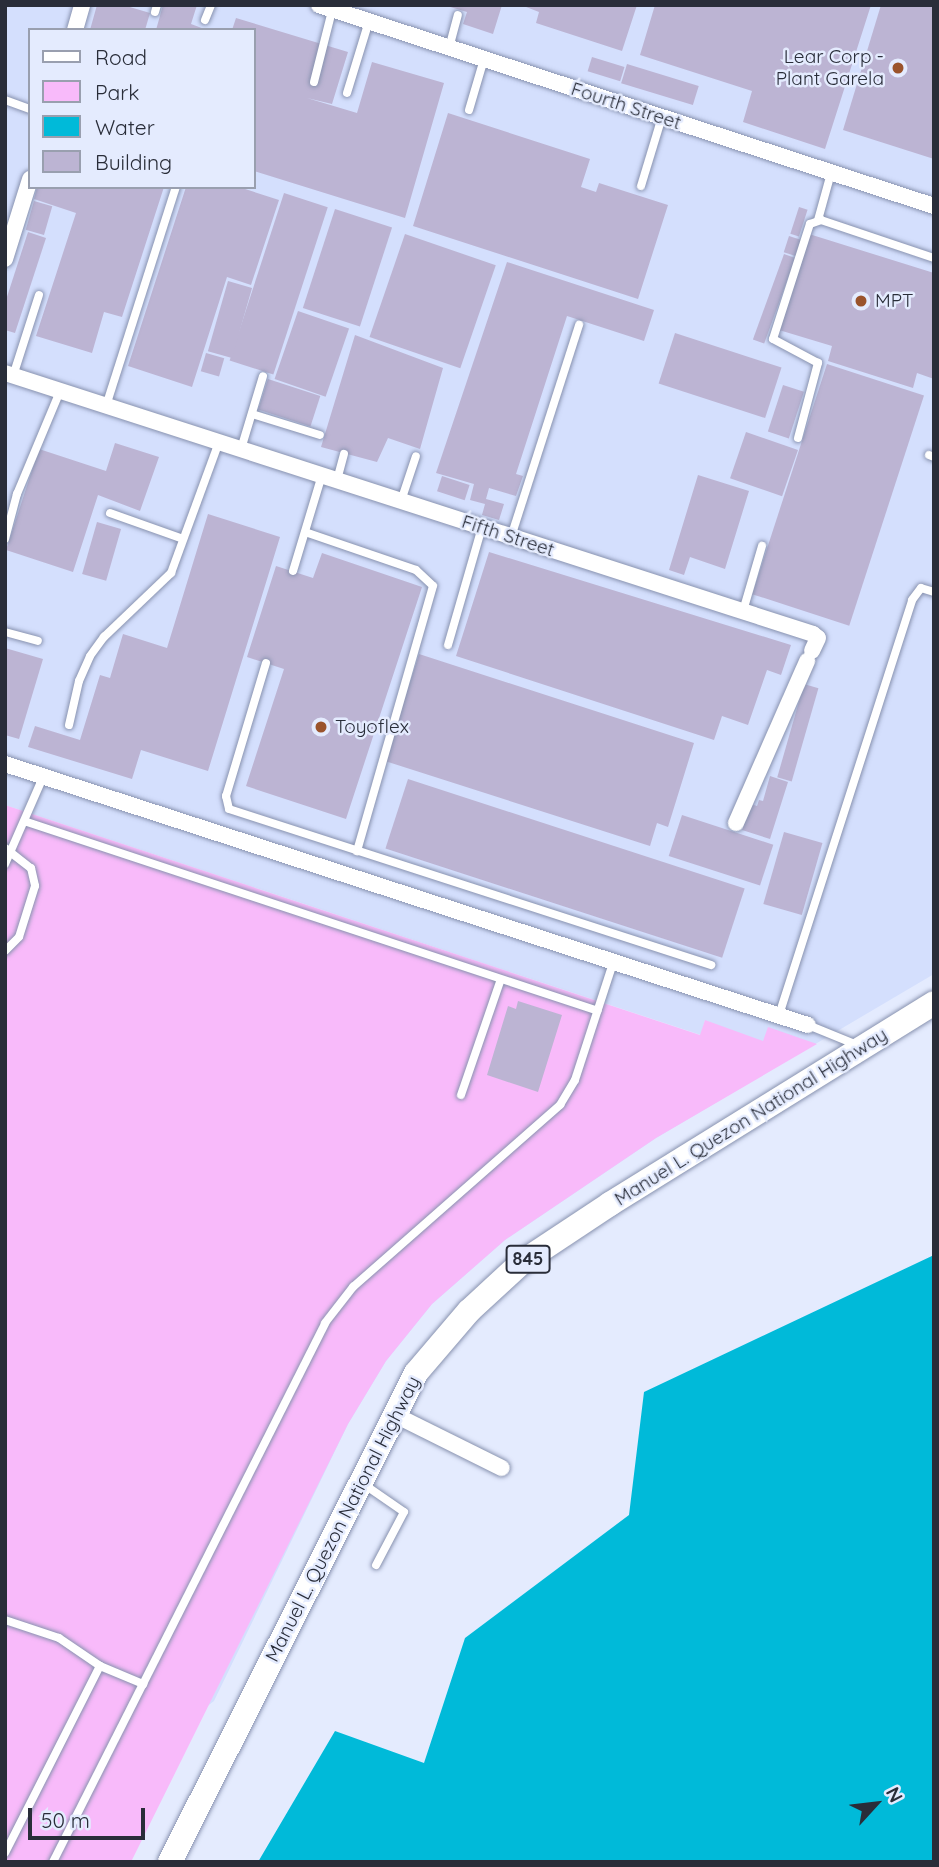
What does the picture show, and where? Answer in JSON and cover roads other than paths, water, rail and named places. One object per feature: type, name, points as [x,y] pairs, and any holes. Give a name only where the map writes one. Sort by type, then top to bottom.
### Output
[{"type":"main road","name":"Manuel L. Quezon National Highway","points":[[170,1862],[416,1373],[469,1311],[521,1263],[934,1003]]},
{"type":"street","points":[[76,28],[82,5]]},
{"type":"street","name":"Fourth Street","points":[[328,7],[934,206]]},
{"type":"street","points":[[5,260],[28,185]]},
{"type":"street","name":"Fifth Street","points":[[9,375],[816,635],[736,823]]},
{"type":"street","points":[[5,764],[808,1025]]},
{"type":"street","points":[[395,1415],[502,1468]]},
{"type":"lane","points":[[205,20],[211,5]]},
{"type":"lane","points":[[314,82],[328,7]]},
{"type":"lane","points":[[449,48],[458,15]]},
{"type":"lane","points":[[347,93],[369,22]]},
{"type":"lane","points":[[469,110],[484,59]]},
{"type":"lane","points":[[5,100],[28,107]]},
{"type":"lane","points":[[640,186],[662,117]]},
{"type":"lane","points":[[818,220],[831,173]]},
{"type":"lane","points":[[106,406],[175,189]]},
{"type":"lane","points":[[798,438],[818,363],[773,339],[810,224],[818,220],[934,257]]},
{"type":"lane","points":[[9,375],[39,295]]},
{"type":"lane","points":[[511,537],[579,325]]},
{"type":"lane","points":[[241,449],[263,376]]},
{"type":"lane","points":[[5,539],[17,494],[61,391]]},
{"type":"lane","points":[[252,414],[320,435]]},
{"type":"lane","points":[[69,725],[79,681],[90,656],[104,637],[171,573],[219,442]]},
{"type":"lane","points":[[293,571],[305,532],[329,478],[344,454]]},
{"type":"lane","points":[[401,501],[416,456]]},
{"type":"lane","points":[[110,513],[183,538]]},
{"type":"lane","points":[[448,645],[482,527]]},
{"type":"lane","points":[[305,532],[416,570],[433,586],[357,851]]},
{"type":"lane","points":[[743,611],[762,546]]},
{"type":"lane","points":[[779,1015],[912,600],[922,588],[934,592]]},
{"type":"lane","points":[[5,632],[38,641]]},
{"type":"lane","points":[[266,663],[227,806],[357,851],[711,965]]},
{"type":"lane","points":[[5,864],[27,822],[43,777]]},
{"type":"lane","points":[[27,822],[500,982],[598,1011]]},
{"type":"lane","points":[[5,951],[19,937],[35,886],[31,868],[10,850]]},
{"type":"lane","points":[[54,1862],[325,1323],[353,1287],[560,1105],[575,1080],[613,963]]},
{"type":"lane","points":[[461,1095],[500,982]]},
{"type":"lane","points":[[808,1025],[863,1047]]},
{"type":"lane","points":[[360,1482],[404,1512],[376,1564]]},
{"type":"lane","points":[[5,1619],[59,1638],[100,1666],[143,1684]]},
{"type":"lane","points":[[5,1853],[100,1666]]},
{"type":"water","points":[[934,1255],[934,1862],[258,1862],[335,1731],[424,1763],[465,1638],[629,1515],[644,1392]]},
{"type":"place","name":"Lear Corp - Plant Garela","points":[[898,68]]},
{"type":"place","name":"MPT","points":[[861,301]]},
{"type":"place","name":"Toyoflex","points":[[321,727]]}]
